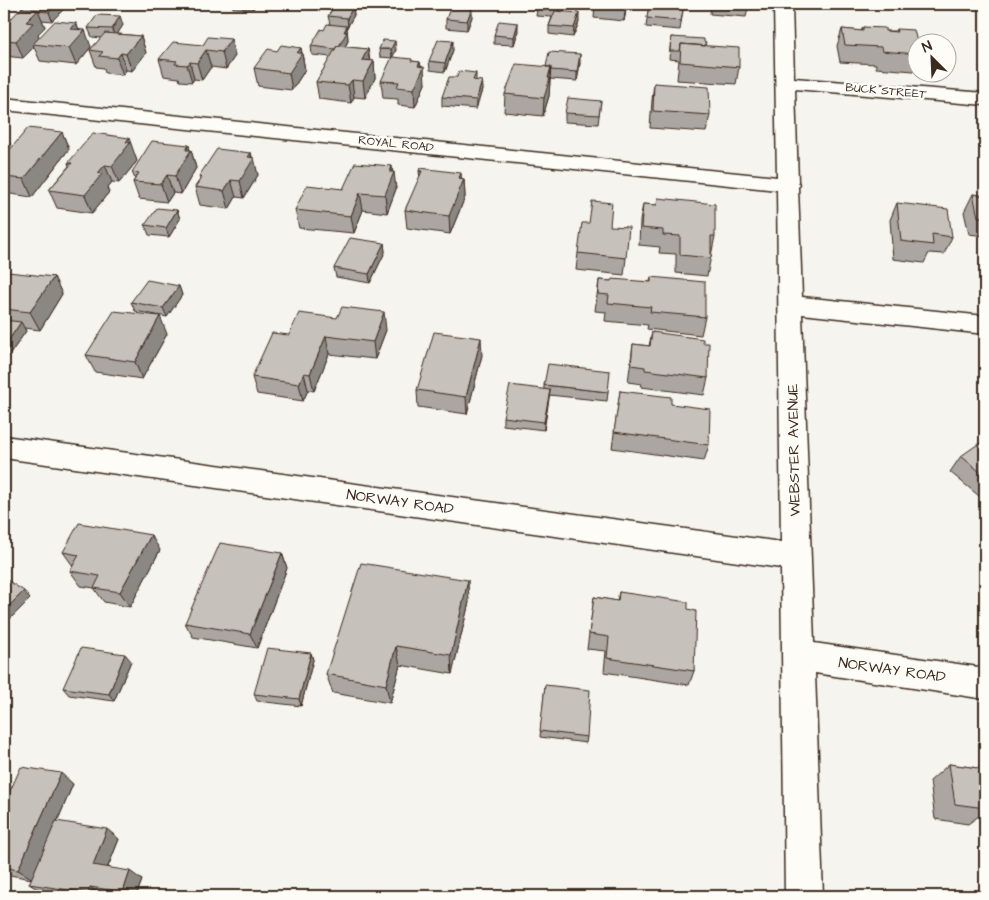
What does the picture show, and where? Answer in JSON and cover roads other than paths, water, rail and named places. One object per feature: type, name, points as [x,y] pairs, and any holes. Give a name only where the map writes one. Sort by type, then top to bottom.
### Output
[{"type":"street","name":"WEBSTER AVENUE","points":[[783,4],[789,185],[804,896]]},
{"type":"street","name":"BUCK STREET","points":[[786,83],[985,99]]},
{"type":"street","name":"ROYAL ROAD","points":[[4,104],[789,185]]},
{"type":"street","points":[[791,304],[985,325]]},
{"type":"street","name":"NORWAY ROAD","points":[[4,447],[796,557]]},
{"type":"street","name":"NORWAY ROAD","points":[[800,656],[985,683]]}]
